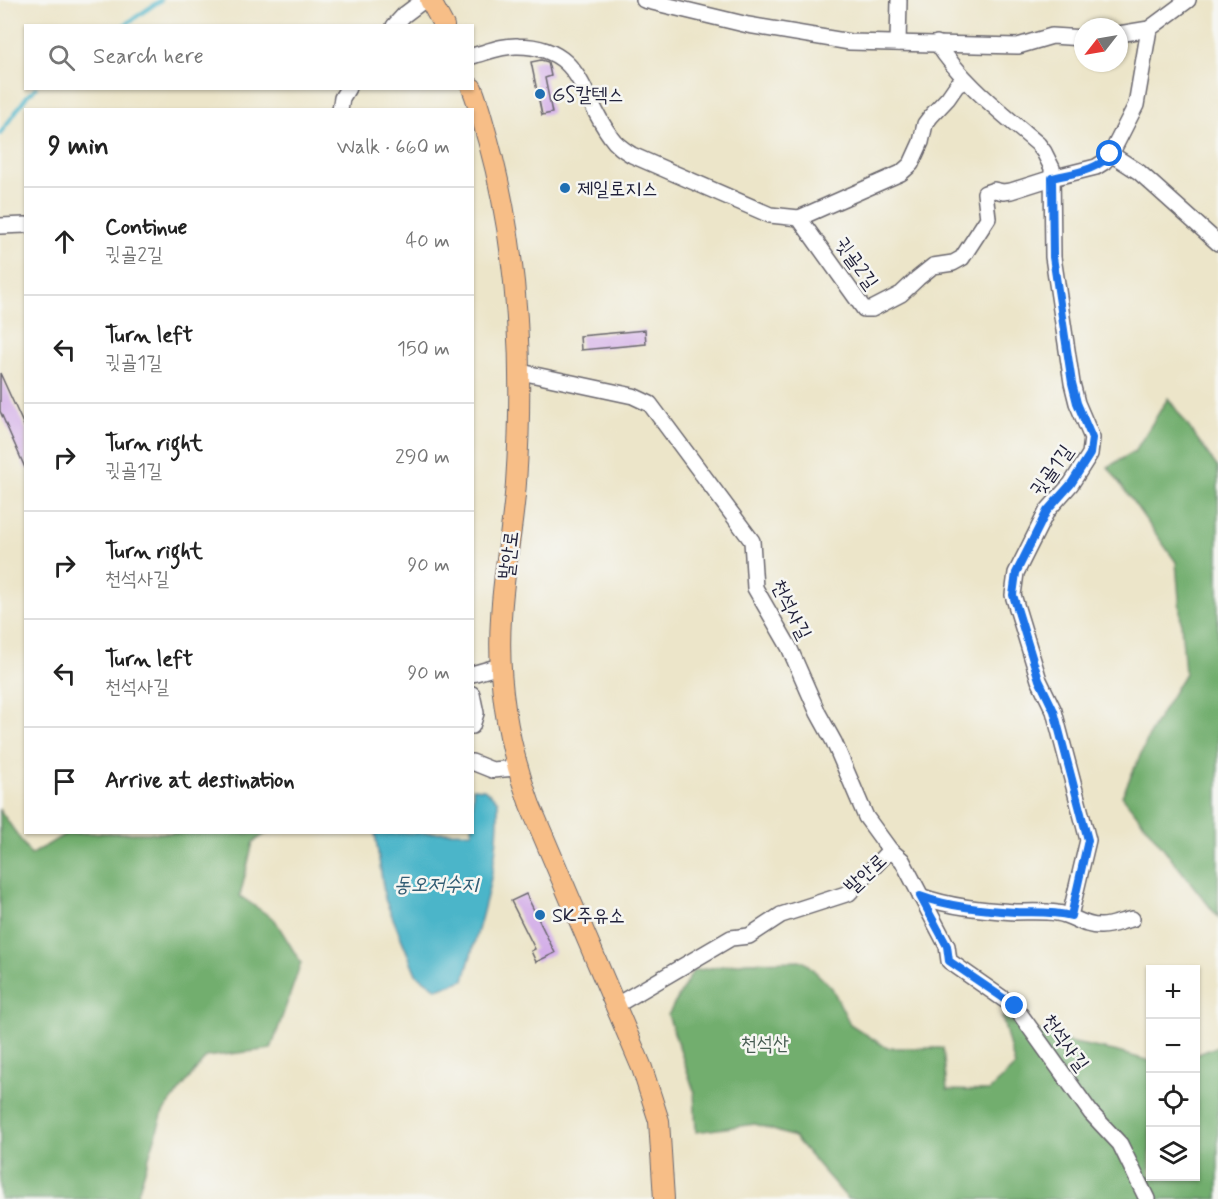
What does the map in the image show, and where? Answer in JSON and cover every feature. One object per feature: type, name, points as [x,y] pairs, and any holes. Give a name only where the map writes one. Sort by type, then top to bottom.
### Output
[{"type":"main road","points":[[430,0],[443,24]]},
{"type":"main road","name":"발안로","points":[[473,90],[500,185],[517,305],[521,372],[516,484],[501,617],[500,666],[517,768],[546,843],[642,1068],[659,1120],[664,1199]]},
{"type":"street","points":[[396,24],[424,0]]},
{"type":"street","points":[[644,0],[759,27],[850,42],[1018,46],[1052,36],[1074,37]]},
{"type":"street","points":[[898,43],[899,0]]},
{"type":"street","points":[[1128,32],[1149,29],[1188,0]]},
{"type":"street","points":[[1149,29],[1136,105],[1110,154],[1139,172],[1218,243]]},
{"type":"street","name":"귓골1길","points":[[937,43],[966,81],[1038,144],[1052,168],[1053,257],[1072,383],[1077,403],[1092,438],[1090,454],[1071,484],[1047,511],[1016,573],[1013,595],[1039,680],[1054,711],[1088,840],[1071,916]]},
{"type":"street","points":[[474,56],[516,45],[547,49],[571,66],[611,138],[621,148],[632,155],[770,215],[799,218],[901,173],[911,164],[921,142],[925,124],[957,85],[966,81]]},
{"type":"street","points":[[340,108],[342,98],[347,90]]},
{"type":"street","name":"귓골2길","points":[[799,218],[864,309],[872,309],[902,294],[933,266],[953,263],[962,258],[988,218],[985,193],[994,190],[1004,192],[1096,167],[1110,154]]},
{"type":"street","points":[[0,226],[24,225]]},
{"type":"street","name":"천석사길","points":[[521,372],[633,396],[650,404],[752,542],[755,588],[789,647],[866,817],[890,850],[902,860],[947,946],[949,961],[1015,1006],[1091,1113],[1120,1144],[1148,1199]]},
{"type":"street","points":[[474,673],[500,666]]},
{"type":"street","points":[[474,704],[476,713],[474,720]]},
{"type":"street","points":[[474,763],[492,770],[517,768]]},
{"type":"street","name":"발안로","points":[[615,1006],[731,938],[749,936],[781,915],[849,893],[890,850]]},
{"type":"street","points":[[920,896],[966,907],[1015,912],[1057,912],[1071,916],[1085,925],[1101,927],[1132,919]]},
{"type":"green space","points":[[1168,398],[1218,468],[1218,917],[1122,796],[1152,729],[1185,673],[1176,562],[1108,467],[1135,451]]},
{"type":"green space","points":[[0,810],[31,855],[65,834],[265,834],[253,842],[240,896],[275,920],[301,963],[271,1049],[206,1057],[163,1112],[136,1199],[0,1199]]},
{"type":"green space","name":"천석산","points":[[804,961],[832,988],[850,1024],[887,1048],[943,1048],[947,1090],[989,1091],[1015,1066],[1002,1017],[1069,1042],[1146,1060],[1146,1181],[1200,1181],[1200,1053],[1218,1046],[1218,1199],[848,1199],[794,1137],[755,1124],[696,1132],[694,1091],[668,1015],[693,971],[746,962]]},
{"type":"water","name":"동오저수지","points":[[474,788],[484,789],[498,801],[493,869],[464,980],[437,989],[416,974],[385,899],[375,834],[474,834]]},
{"type":"building","points":[[541,60],[548,62],[551,76],[545,78],[552,113],[542,115],[531,62]]},
{"type":"building","points":[[645,330],[646,344],[581,350],[580,336]]},
{"type":"building","points":[[0,373],[24,426],[24,465],[0,411]]},
{"type":"building","points":[[526,894],[555,953],[536,962],[531,951],[535,949],[511,901]]},
{"type":"waterway","points":[[126,24],[161,0]]},
{"type":"waterway","points":[[0,134],[34,90]]},
{"type":"place","name":"GS칼텍스","points":[[540,94]]},
{"type":"place","name":"제일로지스","points":[[565,188]]},
{"type":"place","name":"SK주유소","points":[[540,915]]},
{"type":"route","points":[[1015,1006],[949,961],[947,946],[920,896],[966,907],[1015,912],[1057,912],[1071,916],[1088,840],[1054,711],[1039,680],[1013,595],[1016,573],[1047,511],[1071,484],[1090,454],[1092,438],[1077,403],[1072,383],[1053,257],[1052,178],[1096,167],[1110,154]]}]
